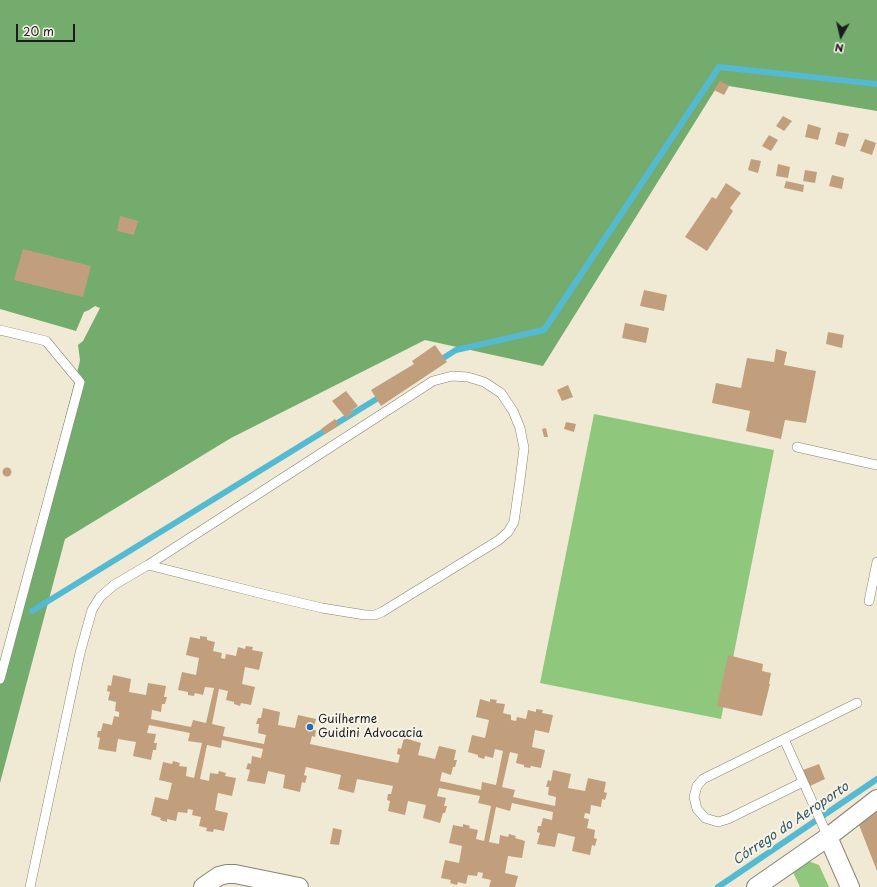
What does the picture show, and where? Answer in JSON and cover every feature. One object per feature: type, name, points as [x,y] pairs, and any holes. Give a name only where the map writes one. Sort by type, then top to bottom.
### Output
[{"type":"street","points":[[756,887],[828,837],[877,799]]},
{"type":"street","points":[[828,837],[850,887]]},
{"type":"street","points":[[203,887],[219,876],[235,874],[299,887]]},
{"type":"lane","points":[[0,330],[46,342],[80,382],[0,679]]},
{"type":"lane","points":[[30,887],[80,653],[92,610],[100,597],[114,585],[148,565],[433,381],[452,376],[468,377],[484,382],[501,393],[513,411],[520,428],[524,448],[514,522],[508,532],[499,540],[375,615],[365,615],[315,606],[148,565]]},
{"type":"lane","points":[[797,447],[877,465]]},
{"type":"lane","points":[[869,600],[877,562]]},
{"type":"lane","points":[[803,782],[728,819],[718,822],[705,818],[697,809],[694,797],[697,786],[703,779],[857,703]]},
{"type":"lane","points":[[784,739],[828,837]]},
{"type":"green space","points":[[0,0],[877,0],[877,111],[729,86],[720,82],[543,366],[425,340],[231,438],[65,539],[0,783],[0,666],[79,365],[80,360],[78,345],[83,341],[100,308],[95,306],[84,312],[76,331],[0,309]]},
{"type":"green space","points":[[594,414],[774,450],[721,719],[540,683]]},
{"type":"green space","points":[[808,861],[819,865],[829,887],[800,887],[793,872]]},
{"type":"building","points":[[720,81],[729,86],[724,95],[714,90]]},
{"type":"building","points":[[783,116],[792,121],[784,131],[776,126]]},
{"type":"building","points":[[808,124],[821,128],[818,140],[805,137]]},
{"type":"building","points":[[838,132],[849,134],[845,147],[835,144]]},
{"type":"building","points":[[769,135],[778,140],[771,151],[762,146]]},
{"type":"building","points":[[865,139],[876,143],[872,155],[860,151]]},
{"type":"building","points":[[751,159],[761,161],[758,173],[748,170]]},
{"type":"building","points":[[778,164],[790,167],[788,178],[776,176]]},
{"type":"building","points":[[805,170],[817,172],[815,183],[803,181]]},
{"type":"building","points":[[832,175],[844,178],[842,189],[829,186]]},
{"type":"building","points":[[786,181],[804,185],[803,192],[784,188]]},
{"type":"building","points":[[726,183],[741,193],[730,208],[733,211],[707,251],[685,237],[712,197],[716,199]]},
{"type":"building","points":[[120,216],[138,221],[134,235],[117,231]]},
{"type":"building","points":[[23,249],[91,266],[83,297],[14,280]]},
{"type":"building","points":[[644,290],[667,295],[664,311],[640,306]]},
{"type":"building","points":[[625,323],[649,328],[646,343],[622,338]]},
{"type":"building","points":[[828,332],[844,335],[842,348],[826,344]]},
{"type":"building","points":[[435,345],[447,362],[381,406],[371,390],[414,364],[412,361]]},
{"type":"building","points":[[776,349],[787,352],[784,365],[816,371],[806,423],[785,420],[781,439],[746,431],[750,411],[712,403],[716,383],[741,388],[747,358],[774,362]]},
{"type":"building","points":[[568,385],[573,397],[562,401],[557,390]]},
{"type":"building","points":[[346,391],[358,406],[351,411],[353,413],[346,418],[332,401]]},
{"type":"building","points":[[335,419],[339,425],[325,434],[321,429]]},
{"type":"building","points":[[566,422],[576,424],[574,432],[564,429]]},
{"type":"building","points":[[546,428],[548,437],[544,437],[542,429]]},
{"type":"building","points":[[5,468],[9,468],[11,472],[9,476],[5,476],[3,474],[3,470]]},
{"type":"building","points":[[200,636],[207,637],[207,640],[215,642],[213,651],[222,653],[221,658],[225,659],[226,654],[236,656],[238,647],[245,649],[246,646],[253,647],[252,650],[263,652],[259,670],[245,667],[242,684],[255,687],[251,705],[241,703],[240,706],[234,704],[234,702],[226,700],[228,691],[219,689],[212,724],[225,727],[223,736],[264,744],[266,735],[258,733],[259,724],[256,724],[258,718],[261,718],[263,708],[280,712],[278,725],[295,728],[298,715],[316,719],[313,730],[316,730],[315,737],[312,736],[310,744],[398,763],[400,755],[397,754],[398,748],[401,749],[404,738],[421,743],[418,755],[435,759],[439,746],[456,750],[454,760],[457,760],[451,775],[442,772],[440,781],[481,790],[482,782],[496,785],[503,751],[495,749],[493,758],[485,756],[484,759],[478,757],[478,755],[468,752],[472,735],[485,738],[489,720],[476,717],[480,699],[490,702],[490,699],[497,700],[496,703],[505,704],[503,713],[511,715],[511,720],[516,721],[517,717],[526,719],[528,710],[536,712],[536,709],[543,710],[542,713],[553,715],[549,733],[535,730],[532,747],[545,750],[541,768],[531,766],[530,768],[524,767],[524,765],[516,763],[518,754],[510,752],[502,787],[515,790],[513,797],[555,806],[556,797],[548,795],[549,787],[546,787],[548,780],[551,781],[553,770],[571,774],[568,788],[585,791],[588,778],[606,782],[604,792],[607,793],[605,800],[602,799],[601,807],[591,805],[590,814],[585,813],[584,818],[589,819],[587,828],[595,830],[594,838],[597,839],[595,846],[592,845],[590,855],[572,851],[575,837],[558,833],[555,847],[537,844],[540,833],[537,832],[538,826],[541,826],[543,818],[552,820],[553,812],[512,803],[510,811],[496,807],[489,842],[499,844],[500,835],[508,837],[509,834],[516,836],[515,838],[525,841],[522,858],[508,856],[505,873],[518,876],[515,887],[489,887],[491,880],[482,878],[483,873],[478,872],[477,876],[468,875],[466,884],[458,882],[457,885],[450,883],[451,880],[441,878],[445,860],[459,863],[462,846],[449,843],[453,825],[463,827],[463,824],[470,826],[469,828],[478,830],[476,839],[484,841],[491,806],[478,803],[480,796],[439,788],[437,796],[446,798],[444,806],[447,806],[440,823],[423,818],[426,805],[408,801],[405,815],[388,811],[390,801],[387,800],[388,794],[391,794],[393,786],[357,779],[354,793],[338,789],[341,775],[306,767],[304,775],[307,776],[305,783],[302,782],[300,792],[283,788],[285,775],[268,771],[265,784],[247,781],[250,770],[246,769],[248,763],[251,764],[252,756],[261,758],[263,749],[222,740],[221,748],[207,745],[200,779],[209,781],[210,773],[218,774],[219,771],[226,773],[225,776],[236,778],[232,796],[218,793],[215,810],[228,813],[224,831],[214,829],[213,832],[206,831],[207,828],[199,826],[201,817],[192,815],[193,810],[188,809],[187,813],[178,812],[176,821],[167,819],[167,822],[160,820],[161,818],[151,815],[155,797],[168,800],[172,783],[159,780],[163,762],[172,764],[173,761],[180,763],[179,766],[187,767],[186,776],[194,778],[202,743],[188,741],[190,733],[149,725],[147,733],[156,734],[154,743],[157,743],[156,750],[153,750],[151,760],[133,756],[136,742],[118,739],[116,752],[98,749],[100,738],[97,737],[98,731],[101,731],[103,723],[112,725],[114,716],[119,717],[119,712],[115,711],[116,702],[108,700],[110,692],[107,691],[108,685],[111,686],[113,675],[131,679],[129,692],[146,695],[148,683],[166,686],[164,697],[167,697],[165,704],[162,704],[161,712],[152,710],[151,719],[191,727],[193,720],[206,723],[214,688],[205,687],[203,695],[195,693],[194,696],[188,695],[188,692],[178,690],[182,672],[196,675],[199,658],[186,655],[190,637],[200,639]]},
{"type":"building","points":[[728,655],[763,664],[762,671],[771,673],[770,684],[762,716],[717,706]]},
{"type":"building","points":[[819,764],[825,779],[810,786],[803,770]]},
{"type":"building","points":[[877,811],[877,871],[859,825]]},
{"type":"building","points":[[333,828],[342,830],[339,845],[330,844]]},
{"type":"waterway","points":[[437,362],[456,350],[544,330],[719,67],[877,84]]},
{"type":"waterway","points":[[32,611],[383,395]]},
{"type":"waterway","name":"Córrego do Aeroporto","points":[[718,887],[877,779]]},
{"type":"place","name":"Guilherme Guidini Advocacia","points":[[310,727]]}]
